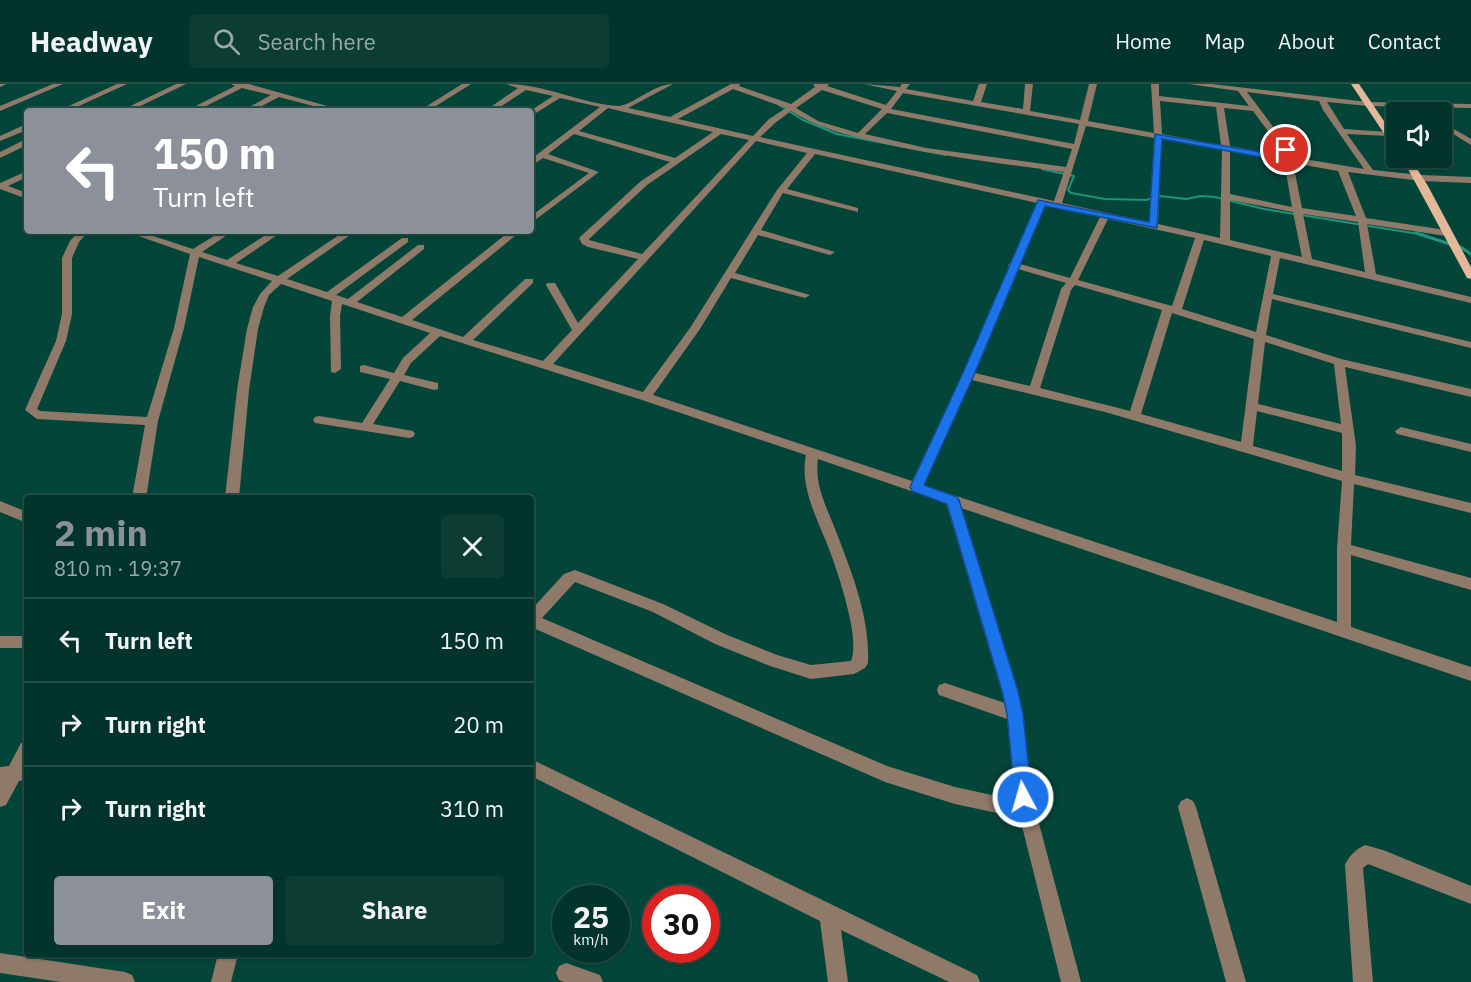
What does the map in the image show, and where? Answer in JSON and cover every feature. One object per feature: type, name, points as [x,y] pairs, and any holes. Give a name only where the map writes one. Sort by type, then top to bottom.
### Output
[{"type":"main road","points":[[1355,84],[1386,131]]},
{"type":"main road","points":[[1414,168],[1421,178],[1455,252],[1471,276]]},
{"type":"street","points":[[0,109],[59,84]]},
{"type":"street","points":[[70,108],[123,84]]},
{"type":"street","points":[[130,108],[182,84]]},
{"type":"street","points":[[428,108],[467,84]]},
{"type":"street","points":[[510,84],[813,151],[834,148],[1042,202],[1225,240],[1471,300]]},
{"type":"street","points":[[653,84],[666,86]]},
{"type":"street","points":[[868,84],[904,87],[976,104],[1288,160],[1342,169],[1460,180],[1470,185]]},
{"type":"street","points":[[976,104],[983,84]]},
{"type":"street","points":[[1026,113],[1029,84]]},
{"type":"street","points":[[1057,205],[1077,147],[1093,84]]},
{"type":"street","points":[[1153,226],[1158,136],[1155,84]]},
{"type":"street","points":[[1193,84],[1245,87],[1253,92],[1386,105]]},
{"type":"street","points":[[1292,84],[1300,97]]},
{"type":"street","points":[[196,108],[241,85],[328,108]]},
{"type":"street","points":[[671,120],[734,85],[790,108],[815,123],[848,133],[926,150],[1069,170]]},
{"type":"street","points":[[546,365],[754,139],[820,85],[887,109],[1077,147]]},
{"type":"street","points":[[620,109],[666,86]]},
{"type":"street","points":[[494,108],[525,87]]},
{"type":"street","points":[[860,136],[887,109],[904,87]]},
{"type":"street","points":[[1245,87],[1256,109],[1283,143],[1307,260]]},
{"type":"street","points":[[252,108],[278,95]]},
{"type":"street","points":[[534,112],[559,95]]},
{"type":"street","points":[[1156,98],[1256,109]]},
{"type":"street","points":[[1323,99],[1327,110],[1370,172]]},
{"type":"street","points":[[1220,105],[1226,149],[1225,240]]},
{"type":"street","points":[[316,108],[320,106]]},
{"type":"street","points":[[534,161],[606,106]]},
{"type":"street","points":[[1452,106],[1471,106]]},
{"type":"street","points":[[0,139],[24,128]]},
{"type":"street","points":[[645,258],[591,245],[585,242],[584,238],[619,204],[676,160],[720,130]]},
{"type":"street","points":[[571,131],[676,160]]},
{"type":"street","points":[[1343,131],[1386,134]]},
{"type":"street","points":[[1452,131],[1471,143]]},
{"type":"street","points":[[834,148],[848,133]]},
{"type":"street","points":[[0,155],[24,143]]},
{"type":"street","points":[[646,397],[695,329],[781,190],[813,151]]},
{"type":"street","points":[[534,218],[595,172],[541,155]]},
{"type":"street","points":[[1342,169],[1362,220],[1371,275]]},
{"type":"street","points":[[1,186],[24,175]]},
{"type":"street","points":[[1,186],[24,195]]},
{"type":"street","points":[[781,190],[855,210]]},
{"type":"street","points":[[1226,196],[1258,204],[1447,236]]},
{"type":"street","points":[[916,487],[968,375],[1013,264],[1042,202]]},
{"type":"street","points":[[1034,390],[1066,289],[1073,281],[1105,215]]},
{"type":"street","points":[[756,232],[830,252]]},
{"type":"street","points":[[81,234],[75,241],[67,258],[68,314],[61,341],[31,410],[37,415],[152,421]]},
{"type":"street","points":[[138,234],[813,452],[1471,674]]},
{"type":"street","points":[[140,495],[152,421],[179,328],[195,252],[223,234]]},
{"type":"street","points":[[229,262],[274,234]]},
{"type":"street","points":[[232,495],[255,317],[264,295],[281,280],[347,234]]},
{"type":"street","points":[[404,321],[512,234]]},
{"type":"street","points":[[1134,416],[1201,236]]},
{"type":"street","points":[[334,369],[335,316],[339,299],[405,240]]},
{"type":"street","points":[[339,299],[421,248]]},
{"type":"street","points":[[1246,448],[1260,338],[1276,253]]},
{"type":"street","points":[[1013,264],[1339,362],[1471,393]]},
{"type":"street","points":[[730,275],[805,295]]},
{"type":"street","points":[[465,341],[529,281]]},
{"type":"street","points":[[551,285],[577,330]]},
{"type":"street","points":[[1267,295],[1471,345]]},
{"type":"street","points":[[366,426],[407,361],[438,332]]},
{"type":"street","points":[[1339,362],[1350,446],[1344,548],[1344,631]]},
{"type":"street","points":[[364,369],[434,386]]},
{"type":"street","points":[[968,375],[1134,416],[1349,478],[1471,508]]},
{"type":"street","points":[[1251,406],[1348,430]]},
{"type":"street","points":[[319,420],[366,426],[409,435]]},
{"type":"street","points":[[1401,431],[1471,448]]},
{"type":"street","points":[[534,617],[569,578],[575,576],[657,608],[720,639],[775,661],[811,672],[854,667],[860,663],[861,655],[858,628],[848,584],[810,473],[813,452]]},
{"type":"street","points":[[952,500],[1004,665],[1015,714],[1026,810],[1071,982]]},
{"type":"street","points":[[1,509],[24,517]]},
{"type":"street","points":[[1344,548],[1471,584]]},
{"type":"street","points":[[534,621],[885,774],[935,791],[987,804],[1026,810]]},
{"type":"street","points":[[0,642],[24,642]]},
{"type":"street","points":[[945,690],[1015,714]]},
{"type":"street","points":[[0,799],[24,755]]},
{"type":"street","points":[[534,768],[829,915],[970,982]]},
{"type":"street","points":[[1187,807],[1236,982]]},
{"type":"street","points":[[1364,982],[1354,865],[1365,854],[1383,859],[1471,896]]},
{"type":"street","points":[[829,915],[838,982]]},
{"type":"street","points":[[221,982],[227,957]]},
{"type":"street","points":[[0,963],[125,982]]},
{"type":"street","points":[[566,972],[593,982]]},
{"type":"waterway","points":[[779,105],[803,120],[837,134],[946,155]]},
{"type":"waterway","points":[[1042,169],[1074,176],[1068,190],[1071,193],[1105,199],[1146,200],[1160,196],[1186,199],[1201,196],[1215,197],[1264,209],[1419,234]]},
{"type":"waterway","points":[[1419,234],[1425,235]]},
{"type":"waterway","points":[[1419,234],[1462,248],[1471,254]]},
{"type":"route","points":[[1023,797],[1015,714],[1004,665],[974,576],[952,500],[916,487],[968,375],[1013,264],[1042,202],[1153,226],[1158,136],[1288,160],[1286,150]]}]
